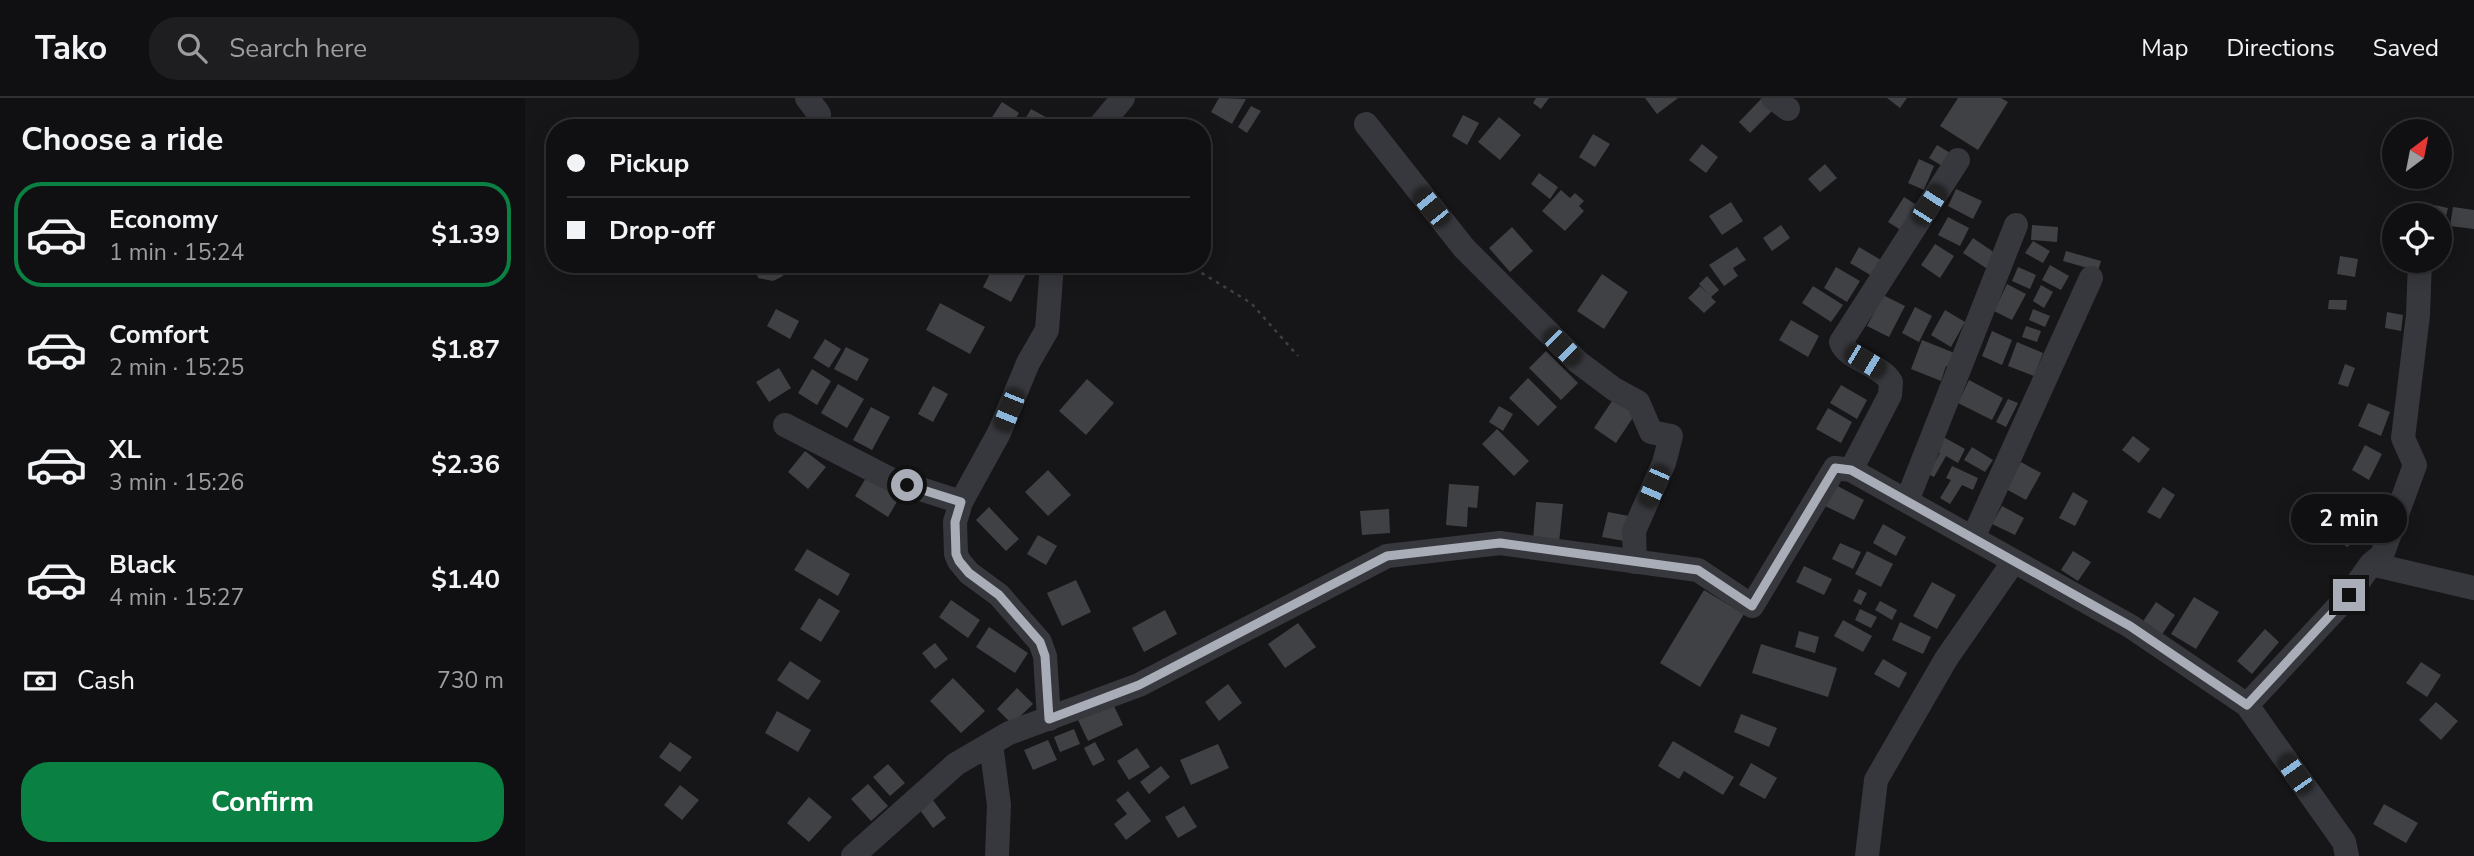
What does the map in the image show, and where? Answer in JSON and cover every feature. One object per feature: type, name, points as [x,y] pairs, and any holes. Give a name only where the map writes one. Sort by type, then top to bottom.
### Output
[{"type":"street","points":[[1106,119],[1123,98]]},
{"type":"street","points":[[1366,124],[1464,248],[1578,362],[1614,389],[1638,402],[1651,432],[1671,436],[1664,463],[1634,531],[1635,562]]},
{"type":"street","points":[[1851,470],[1890,395],[1891,383],[1885,373],[1846,350],[1841,342],[1958,160]]},
{"type":"street","points":[[1907,501],[2016,225]]},
{"type":"street","points":[[1049,719],[1045,656],[1040,642],[999,595],[969,573],[959,561],[956,554],[955,522],[961,502],[999,433],[1028,363],[1047,330],[1051,273]]},
{"type":"street","points":[[2247,705],[2349,595],[2371,564],[2382,555],[2415,465],[2403,438],[2418,315],[2420,273]]},
{"type":"street","points":[[1973,538],[2091,278]]},
{"type":"street","points":[[785,425],[892,480],[961,502]]},
{"type":"street","points":[[853,856],[956,765],[1009,733],[1139,685],[1387,556],[1500,543],[1698,570],[1752,606],[1835,468],[1851,470],[2130,626],[2247,705],[2344,842],[2347,856]]},
{"type":"street","points":[[1867,856],[1876,780],[1945,659],[2014,561]]},
{"type":"street","points":[[2371,564],[2474,588]]},
{"type":"street","points":[[991,744],[999,805],[997,856]]},
{"type":"path","points":[[1202,273],[1251,303],[1298,356]]},
{"type":"building","points":[[1219,98],[1246,99],[1232,124],[1211,112]]},
{"type":"building","points":[[1536,98],[1549,98],[1541,109],[1533,103]]},
{"type":"building","points":[[1645,98],[1678,98],[1657,114]]},
{"type":"building","points":[[1762,98],[1777,106],[1750,133],[1739,122]]},
{"type":"building","points":[[1887,98],[1907,98],[1900,108]]},
{"type":"building","points":[[1958,98],[2001,98],[2008,102],[1978,150],[1940,126]]},
{"type":"building","points":[[1002,102],[1019,113],[1015,119],[991,119]]},
{"type":"building","points":[[1251,106],[1261,111],[1247,133],[1238,127]]},
{"type":"building","points":[[1031,109],[1049,119],[1025,119]]},
{"type":"building","points":[[1463,115],[1479,123],[1467,145],[1452,136]]},
{"type":"building","points":[[1499,117],[1521,135],[1500,160],[1478,142]]},
{"type":"building","points":[[1593,134],[1610,144],[1595,167],[1579,157]]},
{"type":"building","points":[[1702,144],[1718,157],[1706,173],[1689,160]]},
{"type":"building","points":[[1937,145],[1952,154],[1944,167],[1929,158]]},
{"type":"building","points":[[1919,159],[1934,166],[1924,190],[1908,183]]},
{"type":"building","points":[[1825,164],[1837,178],[1820,192],[1808,179]]},
{"type":"building","points":[[1539,173],[1558,187],[1550,199],[1531,184]]},
{"type":"building","points":[[1956,189],[1982,201],[1973,219],[1948,206]]},
{"type":"building","points":[[1561,190],[1570,198],[1575,193],[1584,201],[1579,206],[1584,211],[1565,231],[1542,211]]},
{"type":"building","points":[[1904,197],[1923,209],[1907,234],[1888,222]]},
{"type":"building","points":[[1731,202],[1743,221],[1722,235],[1709,216]]},
{"type":"building","points":[[2453,207],[2474,210],[2474,229],[2452,226]]},
{"type":"building","points":[[1948,217],[1969,228],[1960,246],[1938,235]]},
{"type":"building","points":[[1781,225],[1790,238],[1772,251],[1763,238]]},
{"type":"building","points":[[2032,225],[2058,227],[2057,242],[2031,240]]},
{"type":"building","points":[[1512,227],[1533,251],[1510,272],[1489,248]]},
{"type":"building","points":[[1973,238],[1998,255],[1989,270],[1963,253]]},
{"type":"building","points":[[2033,241],[2050,251],[2043,263],[2025,253]]},
{"type":"building","points":[[1935,244],[1954,256],[1940,278],[1921,265]]},
{"type":"building","points":[[1737,247],[1746,260],[1733,268],[1738,276],[1724,286],[1709,265]]},
{"type":"building","points":[[1859,247],[1886,263],[1877,279],[1850,263]]},
{"type":"building","points":[[2066,251],[2101,261],[2098,271],[2063,261]]},
{"type":"building","points":[[2340,256],[2358,259],[2355,277],[2337,274]]},
{"type":"building","points":[[2050,265],[2069,276],[2061,290],[2042,280]]},
{"type":"building","points":[[1836,267],[1860,281],[1847,302],[1824,288]]},
{"type":"building","points":[[2018,267],[2036,275],[2030,289],[2012,281]]},
{"type":"building","points":[[757,273],[783,273],[783,276],[773,281],[758,278]]},
{"type":"building","points":[[990,273],[1026,273],[1011,302],[983,287]]},
{"type":"building","points":[[1602,274],[1628,292],[1604,329],[1577,311]]},
{"type":"building","points":[[1707,276],[1719,290],[1711,297],[1716,302],[1704,313],[1688,298],[1700,286],[1708,294],[1699,284]]},
{"type":"building","points":[[2007,284],[2026,294],[2012,320],[1994,311]]},
{"type":"building","points":[[2041,285],[2053,292],[2044,308],[2033,301]]},
{"type":"building","points":[[1813,286],[1843,305],[1831,322],[1802,303]]},
{"type":"building","points":[[1883,295],[1905,306],[1889,337],[1867,326]]},
{"type":"building","points":[[2329,300],[2347,300],[2346,310],[2328,309]]},
{"type":"building","points":[[940,303],[985,327],[970,354],[926,330]]},
{"type":"building","points":[[1915,307],[1932,316],[1919,342],[1902,333]]},
{"type":"building","points":[[776,309],[799,321],[790,339],[767,326]]},
{"type":"building","points":[[2033,309],[2050,316],[2045,327],[2029,320]]},
{"type":"building","points":[[1945,310],[1965,322],[1951,347],[1931,335]]},
{"type":"building","points":[[2387,312],[2403,315],[2401,331],[2385,328]]},
{"type":"building","points":[[1791,320],[1819,336],[1808,357],[1779,340]]},
{"type":"building","points":[[2026,326],[2041,331],[2037,342],[2022,337]]},
{"type":"building","points":[[1992,331],[2012,340],[2002,365],[1982,356]]},
{"type":"building","points":[[825,339],[841,349],[829,368],[813,358]]},
{"type":"building","points":[[1922,340],[1962,356],[1956,369],[1946,366],[1941,381],[1911,369]]},
{"type":"building","points":[[2017,342],[2043,353],[2034,376],[2008,366]]},
{"type":"building","points":[[846,347],[869,359],[857,381],[834,369]]},
{"type":"building","points":[[1546,351],[1578,383],[1561,400],[1529,368]]},
{"type":"building","points":[[2345,364],[2355,368],[2348,387],[2338,384]]},
{"type":"building","points":[[779,368],[791,388],[769,402],[756,382]]},
{"type":"building","points":[[812,369],[831,381],[817,405],[798,393]]},
{"type":"building","points":[[1528,378],[1557,407],[1538,426],[1509,398]]},
{"type":"building","points":[[1087,379],[1114,403],[1086,435],[1059,411]]},
{"type":"building","points":[[1969,380],[2003,398],[1992,420],[1958,403]]},
{"type":"building","points":[[838,384],[864,399],[847,428],[821,413]]},
{"type":"building","points":[[1841,385],[1867,400],[1857,419],[1830,403]]},
{"type":"building","points":[[933,386],[948,394],[933,422],[918,414]]},
{"type":"building","points":[[1614,398],[1636,413],[1616,443],[1594,428]]},
{"type":"building","points":[[2008,399],[2018,403],[2006,427],[1996,422]]},
{"type":"building","points":[[2368,403],[2390,412],[2381,436],[2358,426]]},
{"type":"building","points":[[1499,406],[1513,414],[1503,431],[1489,422]]},
{"type":"building","points":[[871,407],[890,417],[872,450],[853,440]]},
{"type":"building","points":[[1828,408],[1852,422],[1841,443],[1816,429]]},
{"type":"building","points":[[1497,429],[1529,461],[1514,476],[1482,444]]},
{"type":"building","points":[[1938,434],[1965,449],[1958,463],[1946,456],[1934,477],[1928,474],[1940,453],[1930,448]]},
{"type":"building","points":[[2133,436],[2150,449],[2139,463],[2122,450]]},
{"type":"building","points":[[2365,445],[2382,454],[2369,480],[2352,470]]},
{"type":"building","points":[[1972,447],[1993,460],[1985,472],[1964,460]]},
{"type":"building","points":[[805,451],[826,467],[808,489],[788,472]]},
{"type":"building","points":[[2021,462],[2041,473],[2026,500],[2006,489]]},
{"type":"building","points":[[1952,466],[1978,478],[1973,490],[1962,485],[1950,504],[1940,498],[1951,480],[1946,478]]},
{"type":"building","points":[[1048,470],[1071,495],[1048,516],[1025,492]]},
{"type":"building","points":[[869,473],[902,493],[888,517],[855,496]]},
{"type":"building","points":[[1832,483],[1864,500],[1854,520],[1821,504]]},
{"type":"building","points":[[1449,484],[1479,486],[1477,508],[1468,507],[1467,527],[1446,525]]},
{"type":"building","points":[[2163,487],[2175,495],[2160,519],[2147,512]]},
{"type":"building","points":[[2073,492],[2088,501],[2075,526],[2059,518]]},
{"type":"building","points":[[1536,502],[1563,504],[1559,543],[1533,540]]},
{"type":"building","points":[[2002,506],[2024,518],[2015,535],[1992,524]]},
{"type":"building","points":[[989,507],[1019,539],[1006,551],[976,520]]},
{"type":"building","points":[[2328,508],[2360,524],[2348,547],[2317,531]]},
{"type":"building","points":[[1389,509],[1390,533],[1362,535],[1360,511]]},
{"type":"building","points":[[1608,512],[1629,516],[1624,541],[1602,537]]},
{"type":"building","points":[[1883,524],[1906,537],[1896,556],[1873,543]]},
{"type":"building","points":[[1038,535],[1057,546],[1046,565],[1027,554]]},
{"type":"building","points":[[1840,543],[1861,552],[1853,569],[1832,559]]},
{"type":"building","points":[[807,549],[850,574],[838,596],[794,570]]},
{"type":"building","points":[[1867,551],[1893,564],[1881,587],[1855,574]]},
{"type":"building","points":[[2073,551],[2091,562],[2078,581],[2061,570]]},
{"type":"building","points":[[1804,566],[1832,579],[1824,595],[1796,582]]},
{"type":"building","points":[[1076,580],[1091,612],[1062,626],[1047,593]]},
{"type":"building","points":[[1932,582],[1956,595],[1937,629],[1913,616]]},
{"type":"building","points":[[1859,589],[1867,593],[1861,605],[1853,601]]},
{"type":"building","points":[[1704,590],[1744,614],[1700,687],[1660,663]]},
{"type":"building","points":[[2194,597],[2219,612],[2196,649],[2171,634]]},
{"type":"building","points":[[819,598],[840,611],[821,642],[800,629]]},
{"type":"building","points":[[951,600],[980,620],[968,638],[939,617]]},
{"type":"building","points":[[1880,601],[1897,610],[1892,620],[1875,610]]},
{"type":"building","points":[[2156,602],[2175,615],[2161,636],[2142,623]]},
{"type":"building","points":[[1860,609],[1877,617],[1871,628],[1855,620]]},
{"type":"building","points":[[1165,610],[1177,634],[1144,652],[1132,628]]},
{"type":"building","points":[[1843,620],[1872,636],[1863,652],[1834,636]]},
{"type":"building","points":[[1900,622],[1931,637],[1923,654],[1892,640]]},
{"type":"building","points":[[1298,623],[1316,647],[1285,668],[1268,644]]},
{"type":"building","points":[[989,627],[1028,653],[1015,673],[976,647]]},
{"type":"building","points":[[2265,629],[2279,642],[2252,674],[2237,661]]},
{"type":"building","points":[[1799,631],[1819,637],[1815,653],[1795,647]]},
{"type":"building","points":[[935,643],[948,659],[935,669],[922,653]]},
{"type":"building","points":[[1761,644],[1837,668],[1828,697],[1752,673]]},
{"type":"building","points":[[1883,659],[1907,673],[1899,688],[1874,674]]},
{"type":"building","points":[[790,661],[821,681],[808,700],[777,680]]},
{"type":"building","points":[[2421,662],[2441,675],[2427,697],[2406,683]]},
{"type":"building","points":[[953,678],[985,711],[961,733],[930,701]]},
{"type":"building","points":[[1228,684],[1242,703],[1219,721],[1205,702]]},
{"type":"building","points":[[1017,688],[1033,704],[1012,724],[997,709]]},
{"type":"building","points":[[2436,702],[2458,721],[2441,740],[2419,720]]},
{"type":"building","points":[[1113,704],[1123,725],[1088,741],[1078,720]]},
{"type":"building","points":[[777,711],[811,730],[798,752],[765,733]]},
{"type":"building","points":[[1741,714],[1777,728],[1769,747],[1734,732]]},
{"type":"building","points":[[1074,729],[1080,744],[1060,752],[1054,737]]},
{"type":"building","points":[[1048,740],[1057,760],[1033,770],[1024,750]]},
{"type":"building","points":[[1673,741],[1734,777],[1723,795],[1684,771],[1679,779],[1658,766]]},
{"type":"building","points":[[670,742],[692,757],[680,772],[659,757]]},
{"type":"building","points":[[1095,742],[1105,760],[1093,766],[1084,748]]},
{"type":"building","points":[[1218,744],[1229,768],[1191,785],[1180,760]]},
{"type":"building","points":[[1137,748],[1150,767],[1129,780],[1117,761]]},
{"type":"building","points":[[1751,763],[1777,778],[1765,799],[1739,785]]},
{"type":"building","points":[[888,764],[905,783],[890,796],[873,777]]},
{"type":"building","points":[[1161,766],[1170,777],[1149,794],[1140,782]]},
{"type":"building","points":[[868,784],[888,806],[871,821],[851,799]]},
{"type":"building","points":[[680,785],[699,800],[682,820],[664,805]]},
{"type":"building","points":[[1128,791],[1151,821],[1126,840],[1114,824],[1127,814],[1116,800]]},
{"type":"building","points":[[930,796],[946,818],[933,828],[917,806]]},
{"type":"building","points":[[809,797],[832,817],[809,842],[787,823]]},
{"type":"building","points":[[2384,804],[2418,823],[2406,843],[2373,824]]},
{"type":"building","points":[[1184,806],[1197,827],[1178,838],[1165,817]]},
{"type":"route","points":[[907,485],[961,502],[955,522],[956,554],[969,573],[999,595],[1040,642],[1045,656],[1049,719],[1139,685],[1387,556],[1500,543],[1698,570],[1752,606],[1835,468],[1851,470],[2130,626],[2247,705],[2349,595]]}]
